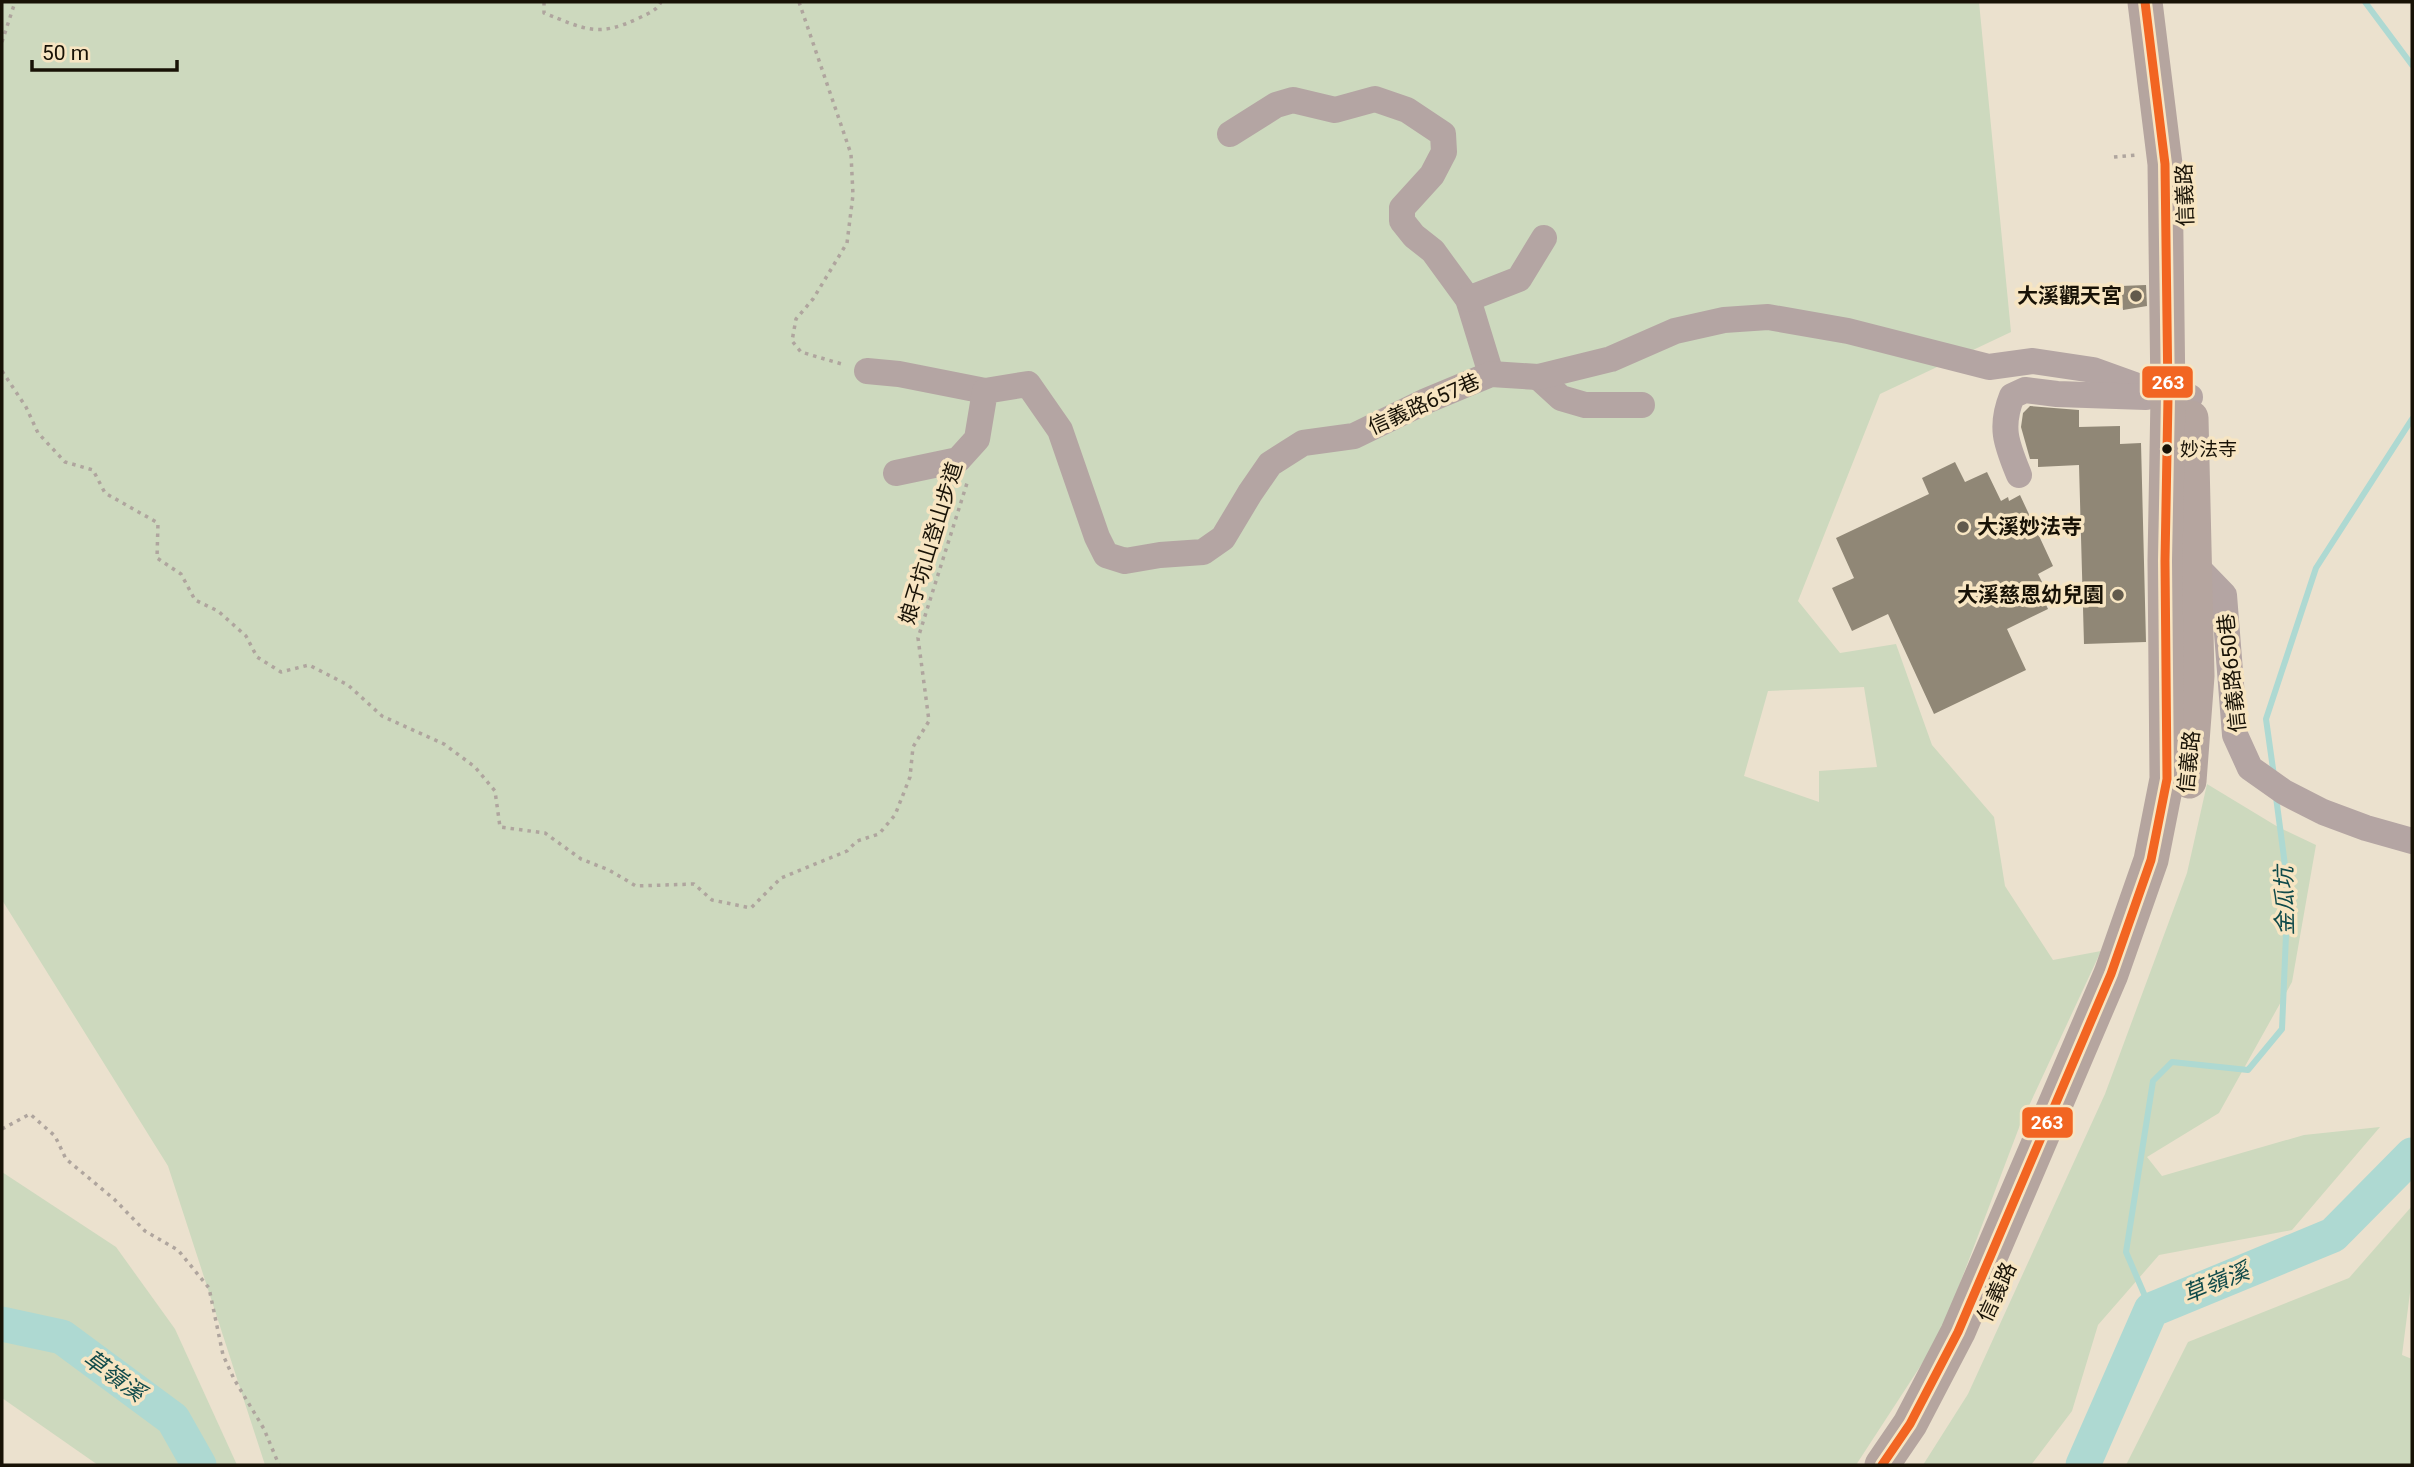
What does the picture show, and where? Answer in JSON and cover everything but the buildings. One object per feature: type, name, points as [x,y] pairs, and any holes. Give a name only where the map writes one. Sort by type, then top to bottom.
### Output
[{"type":"main road","name":"信義路","points":[[2145,2],[2165,164],[2179,397]]},
{"type":"main road","name":"信義路","points":[[1882,1465],[1910,1424],[1958,1332],[2111,974],[2151,860],[2167,779],[2179,562],[2179,397],[2185,158],[2166,2]]},
{"type":"main road","name":"信義路","points":[[1908,1465],[1999,1291],[2132,980],[2171,866],[2189,779],[2197,676],[2179,562]]},
{"type":"street","points":[[1230,134],[1276,104],[1293,100],[1335,110],[1375,99],[1407,110],[1443,134],[1444,152],[1432,175],[1402,208],[1402,221],[1414,236],[1433,251],[1468,299],[1491,374]]},
{"type":"street","points":[[1468,299],[1519,279],[1544,238]]},
{"type":"street","name":"信義路657巷","points":[[985,391],[1028,384],[1060,430],[1097,537],[1106,555],[1125,561],[1203,552],[1223,538],[1270,464],[1303,443],[1354,436],[1426,401],[1491,374],[1538,377],[1611,359],[1675,331],[1724,320],[1768,317],[1849,331],[1989,367],[2034,361],[2093,370],[2179,397]]},
{"type":"street","points":[[867,371],[899,374],[985,391],[977,439],[958,460],[896,474]]},
{"type":"street","points":[[1538,377],[1561,398],[1585,405],[1642,405]]},
{"type":"street","points":[[2019,475],[2008,446],[2004,415],[2012,396],[2025,390],[2057,394],[2179,397]]},
{"type":"street","name":"信義路650巷","points":[[2179,562],[2224,595],[2235,735],[2250,768],[2284,792],[2323,812],[2412,841]]},
{"type":"path","points":[[2,42],[15,2]]},
{"type":"path","points":[[544,2],[544,13],[589,31],[617,29],[657,10],[661,2]]},
{"type":"path","points":[[799,2],[851,154],[853,195],[847,243],[814,299],[796,319],[792,341],[801,352],[867,371]]},
{"type":"path","name":"娘子坑山登山步道","points":[[2,372],[26,407],[38,433],[65,462],[93,470],[105,493],[158,523],[157,558],[181,574],[195,600],[218,611],[246,636],[257,657],[281,672],[309,666],[348,685],[382,716],[444,744],[475,767],[495,791],[500,827],[545,833],[582,859],[609,870],[636,886],[694,884],[712,900],[751,908],[781,878],[847,851],[857,841],[879,834],[895,815],[910,777],[913,747],[929,721],[918,638],[968,478]]},
{"type":"path","points":[[2,1129],[30,1114],[55,1136],[66,1159],[114,1199],[145,1231],[178,1250],[196,1271],[209,1288],[223,1355],[264,1429],[279,1465]]},
{"type":"green space","points":[[2,2],[1979,2],[2011,332],[1880,394],[1798,601],[1840,653],[1896,644],[1932,745],[1994,817],[2005,886],[2053,960],[2101,951],[2020,1125],[1940,1336],[1856,1465],[265,1465],[168,1166],[2,900]],"holes":[[[1864,687],[1877,767],[1819,771],[1819,802],[1744,776],[1768,691]]]},
{"type":"green space","points":[[2207,784],[2278,827],[2316,845],[2292,982],[2219,1113],[2147,1157],[2162,1176],[2304,1135],[2380,1127],[2292,1230],[2159,1255],[2098,1325],[2072,1411],[2031,1465],[1923,1465],[1968,1394],[2105,1094],[2187,873]]},
{"type":"green space","points":[[2,1172],[116,1247],[175,1329],[237,1465],[98,1465],[2,1398]]},
{"type":"green space","points":[[2412,1206],[2412,1277],[2402,1355],[2412,1359],[2412,1465],[2126,1465],[2188,1342],[2349,1278]]},
{"type":"waterway","name":"金瓜坑","points":[[2365,2],[2412,65]]},
{"type":"waterway","name":"金瓜坑","points":[[2274,776],[2266,719],[2316,568],[2412,419]]},
{"type":"waterway","name":"金瓜坑","points":[[2151,1310],[2126,1252],[2153,1081],[2172,1062],[2248,1070],[2282,1029],[2288,888],[2276,797]]},
{"type":"waterway","name":"草嶺溪","points":[[2083,1465],[2151,1310],[2333,1235],[2412,1155]]},
{"type":"waterway","name":"草嶺溪","points":[[2,1324],[62,1337],[173,1419],[199,1465]]},
{"type":"transit line","name":"263","points":[[1882,1465],[1910,1424],[1958,1332],[2111,974],[2151,860],[2167,779],[2165,561],[2168,397],[2165,164],[2145,2]]},
{"type":"place","name":"大溪觀天宮","points":[[2136,296]]},
{"type":"place","name":"妙法寺","points":[[2167,449]]},
{"type":"place","name":"大溪妙法寺","points":[[1963,527]]},
{"type":"place","name":"大溪慈恩幼兒園","points":[[2118,595]]}]
